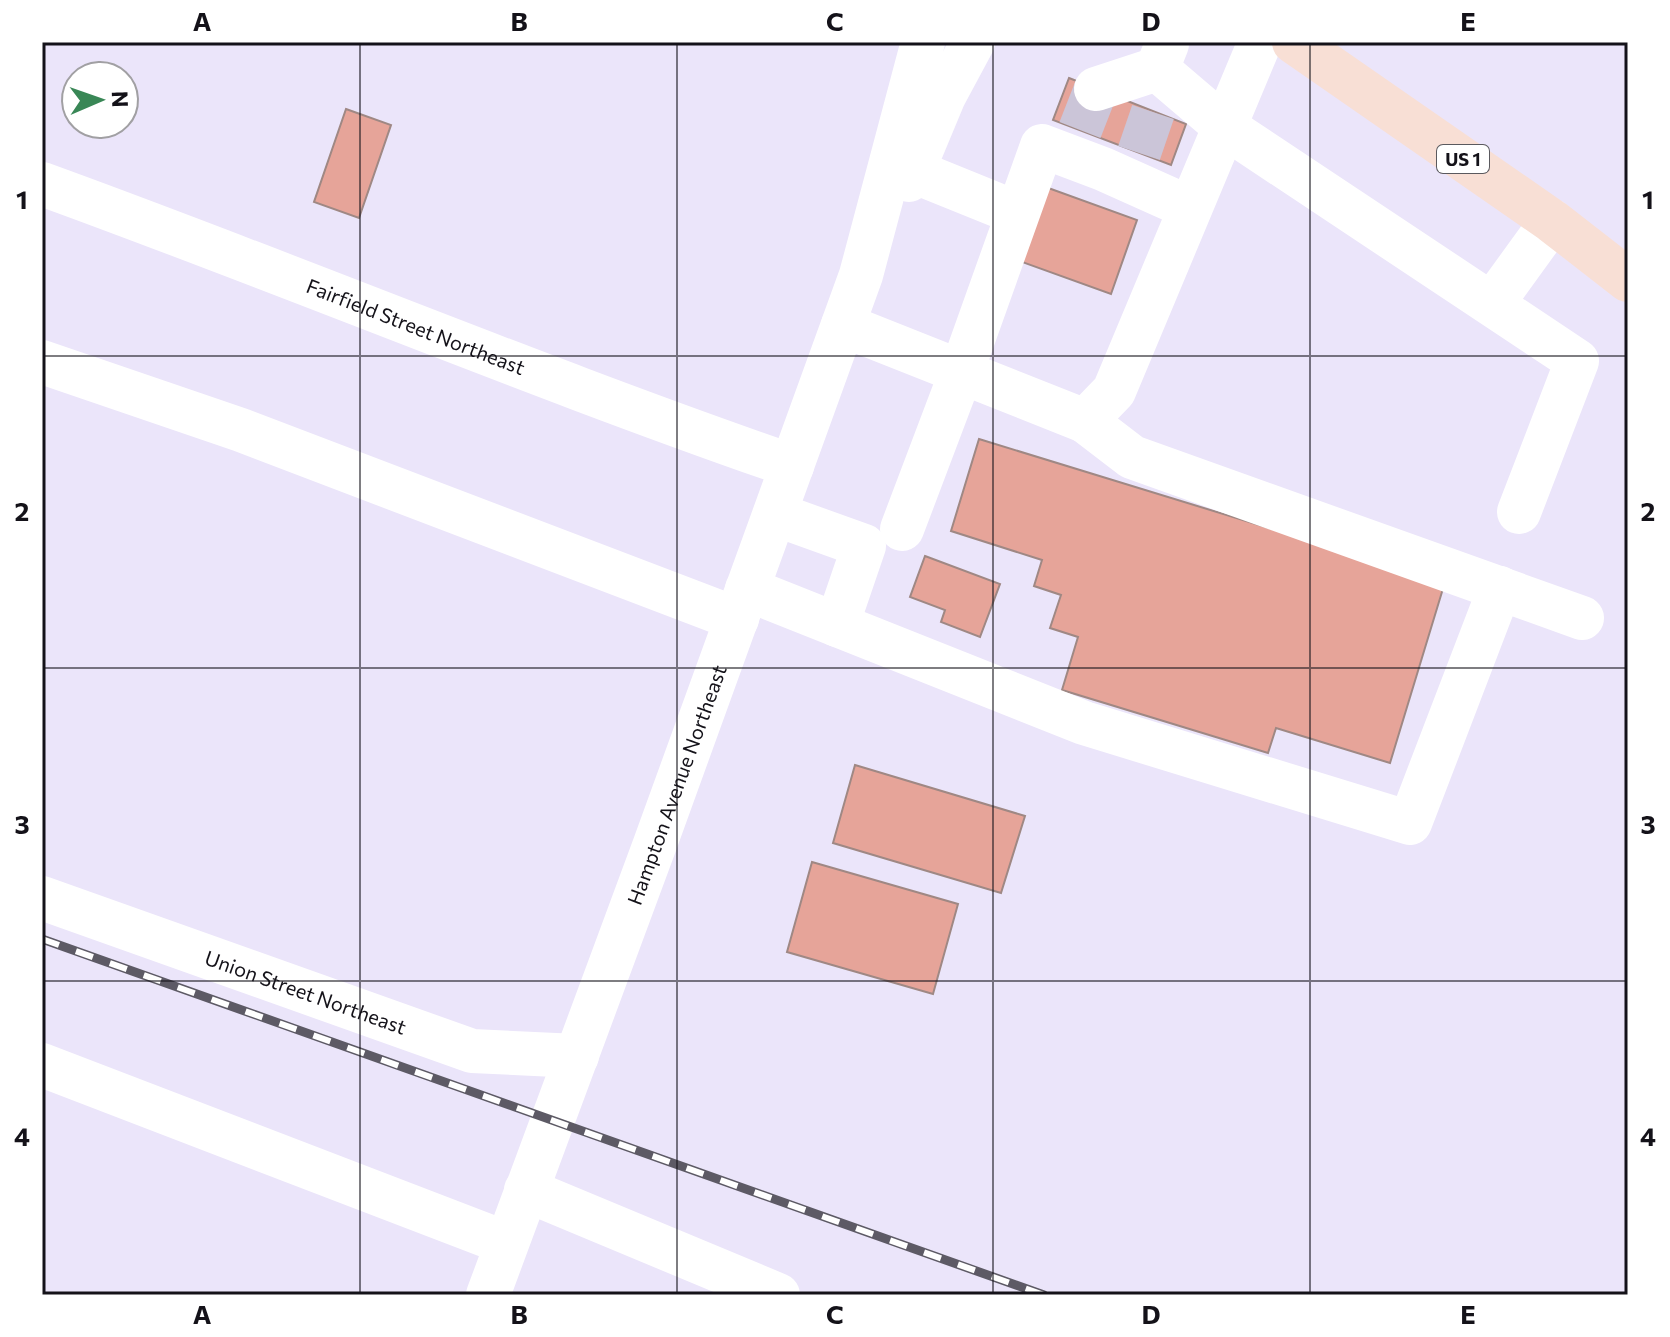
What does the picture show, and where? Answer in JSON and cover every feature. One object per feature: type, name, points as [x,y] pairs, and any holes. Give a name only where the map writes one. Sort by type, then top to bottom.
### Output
[{"type":"main road","name":"US 1","points":[[1294,42],[1552,221],[1628,280]]},
{"type":"street","name":"Hampton Avenue Northeast","points":[[488,1295],[861,275],[923,42]]},
{"type":"street","name":"Hampton Avenue Northeast","points":[[861,275],[913,171],[944,96],[973,42]]},
{"type":"street","points":[[1085,421],[1114,391],[1260,42]]},
{"type":"street","points":[[1162,56],[1225,127],[1577,361],[1519,512]]},
{"type":"street","points":[[1096,89],[1162,56]]},
{"type":"street","points":[[1153,112],[1162,56]]},
{"type":"street","points":[[1080,130],[1190,208]]},
{"type":"street","points":[[902,529],[1042,146],[1121,161]]},
{"type":"street","points":[[913,171],[1017,213]]},
{"type":"street","name":"Fairfield Street Northeast","points":[[42,184],[154,224],[691,431],[792,466]]},
{"type":"street","points":[[1492,304],[1552,221]]},
{"type":"street","points":[[843,325],[1085,421],[1132,457],[1582,618]]},
{"type":"street","points":[[42,362],[742,604],[837,625],[1084,723],[1410,823],[1500,588]]},
{"type":"street","points":[[775,514],[864,546],[837,625]]},
{"type":"street","name":"Union Street Northeast","points":[[42,898],[472,1051],[577,1056]]},
{"type":"street","points":[[42,1065],[506,1243]]},
{"type":"street","points":[[526,1190],[778,1295]]},
{"type":"building","points":[[1069,78],[1186,124],[1171,165],[1053,120]]},
{"type":"building","points":[[346,109],[391,125],[359,218],[314,202]]},
{"type":"building","points":[[1040,185],[1137,220],[1111,294],[1014,259]]},
{"type":"building","points":[[979,439],[1445,582],[1390,763],[1276,728],[1268,753],[1062,690],[1078,637],[1050,628],[1061,595],[1034,586],[1042,560],[951,531]]},
{"type":"building","points":[[925,556],[1000,584],[980,637],[941,622],[945,610],[910,597]]},
{"type":"building","points":[[855,765],[1025,816],[1001,893],[833,843]]},
{"type":"building","points":[[812,862],[958,904],[933,994],[787,952]]},
{"type":"tunnel","points":[[1080,130],[1096,89]]},
{"type":"tunnel","points":[[1139,153],[1153,112]]},
{"type":"railway","points":[[42,939],[1044,1295]]}]
